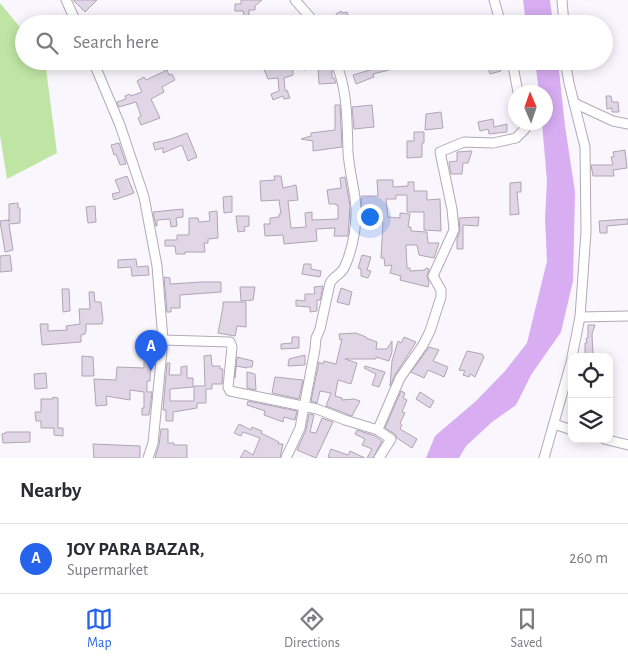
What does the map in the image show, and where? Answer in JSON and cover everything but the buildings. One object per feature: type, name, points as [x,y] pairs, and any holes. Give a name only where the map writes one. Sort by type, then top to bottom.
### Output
[{"type":"street","points":[[66,0],[73,15]]},
{"type":"street","points":[[295,0],[308,15]]},
{"type":"street","points":[[494,0],[498,15]]},
{"type":"street","points":[[562,0],[563,15]]},
{"type":"street","points":[[97,70],[120,125],[144,197],[157,266],[163,340],[153,443],[148,458]]},
{"type":"street","points":[[286,458],[300,428],[316,338],[330,283],[332,278],[342,272],[345,266],[353,237],[356,216],[348,153],[349,124],[340,70]]},
{"type":"street","points":[[514,70],[517,85]]},
{"type":"street","points":[[567,70],[584,147],[586,232],[580,317],[573,353]]},
{"type":"street","points":[[574,103],[613,121],[628,124]]},
{"type":"street","points":[[378,430],[400,378],[423,345],[430,331],[440,302],[441,290],[433,276],[454,230],[452,209],[440,152],[464,142],[493,143],[516,138],[524,130]]},
{"type":"street","points":[[580,317],[628,316]]},
{"type":"street","points":[[163,340],[230,342],[232,346],[228,387],[230,391],[317,409],[378,430],[391,440],[379,458]]},
{"type":"street","points":[[544,458],[568,373]]},
{"type":"street","points":[[554,424],[568,429]]},
{"type":"street","points":[[613,441],[628,445]]},
{"type":"green space","points":[[0,3],[15,21],[15,70],[46,70],[57,153],[7,179],[0,135]]},
{"type":"shaded area","points":[[523,0],[550,0],[552,15],[525,15]]},
{"type":"shaded area","points":[[536,70],[559,70],[575,192],[573,281],[561,332],[531,375],[516,405],[492,422],[466,446],[459,458],[426,458],[435,436],[476,401],[505,371],[527,343],[547,261],[545,218],[547,181],[543,130],[553,130],[553,85],[538,85]]},
{"type":"place","name":"JOY PARA BAZAR,","points":[[151,371]]}]
